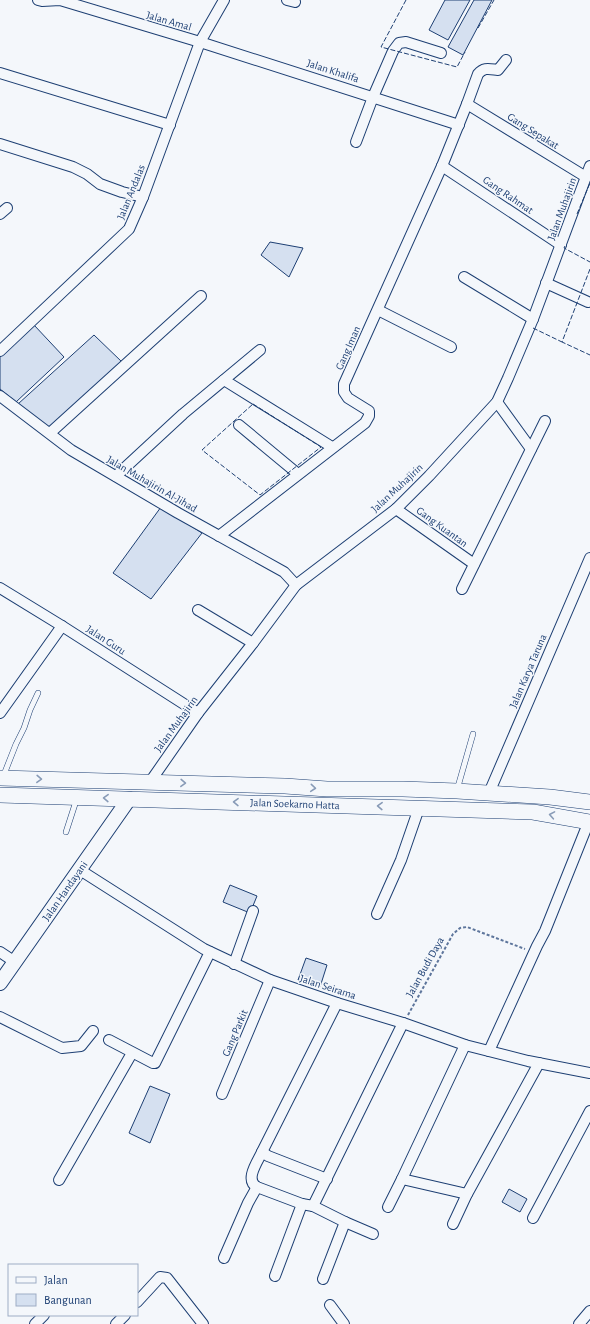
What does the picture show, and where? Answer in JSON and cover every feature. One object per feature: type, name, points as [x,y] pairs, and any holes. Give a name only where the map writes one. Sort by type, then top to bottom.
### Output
[{"type":"main road","name":"Jalan Soekarno Hatta","points":[[1,778],[285,786],[327,789],[403,789],[589,799]]},
{"type":"main road","points":[[402,807],[403,789]]},
{"type":"main road","name":"Jalan Soekarno Hatta","points":[[0,795],[533,812],[590,822]]},
{"type":"street","name":"Jalan Amal","points":[[38,0],[60,0],[200,42]]},
{"type":"street","name":"Jalan Andalas","points":[[0,351],[129,229],[143,197],[200,42],[224,0]]},
{"type":"street","name":"Jalan Khalifa","points":[[200,42],[459,125]]},
{"type":"street","points":[[356,142],[372,97],[393,51],[399,43],[406,42],[441,53]]},
{"type":"street","name":"Gang Iman","points":[[219,536],[332,447],[365,423],[369,416],[369,411],[348,398],[344,392],[344,384],[442,166],[478,74],[485,68],[498,70],[506,60]]},
{"type":"street","points":[[0,73],[170,124]]},
{"type":"street","name":"Gang Sepakat","points":[[467,104],[588,172]]},
{"type":"street","points":[[0,144],[73,167],[87,174],[100,184],[122,192],[143,197]]},
{"type":"street","name":"Gang Rahmat","points":[[442,166],[561,245]]},
{"type":"street","name":"Jalan Muhajirin","points":[[150,782],[198,713],[296,585],[396,509],[429,476],[497,402],[533,319],[588,172]]},
{"type":"street","points":[[464,277],[533,319]]},
{"type":"street","points":[[546,283],[589,304]]},
{"type":"street","points":[[50,433],[201,296]]},
{"type":"street","points":[[378,310],[451,347]]},
{"type":"street","points":[[116,476],[182,414],[260,350]]},
{"type":"street","points":[[224,380],[332,447]]},
{"type":"street","name":"Jalan Muhajirin Al-Jihad","points":[[0,396],[71,450],[284,572],[296,585]]},
{"type":"street","points":[[497,402],[531,449]]},
{"type":"street","points":[[462,589],[545,421]]},
{"type":"street","points":[[239,425],[298,474]]},
{"type":"street","name":"Gang Kuantan","points":[[396,509],[474,564]]},
{"type":"street","name":"Jalan Karya Taruna","points":[[489,793],[590,558]]},
{"type":"street","name":"Jalan Guru","points":[[0,588],[198,713]]},
{"type":"street","points":[[198,610],[253,643]]},
{"type":"street","points":[[2,706],[62,626]]},
{"type":"street","name":"Jalan Handayani","points":[[0,983],[129,799]]},
{"type":"street","points":[[377,914],[401,860],[419,808]]},
{"type":"street","points":[[489,1051],[545,931],[590,822]]},
{"type":"street","name":"Jalan Seirama","points":[[80,870],[210,952],[270,980],[403,1023],[465,1045],[539,1063],[590,1073]]},
{"type":"street","points":[[234,964],[253,911]]},
{"type":"street","points":[[0,952],[15,962]]},
{"type":"street","points":[[109,1040],[153,1064],[156,1061],[210,952]]},
{"type":"street","name":"Gang Parkit","points":[[222,1094],[270,980]]},
{"type":"street","points":[[338,1003],[262,1152],[252,1173],[251,1180],[253,1185],[257,1187],[302,1204],[313,1206],[373,1234]]},
{"type":"street","points":[[0,1017],[62,1048],[81,1046],[93,1031]]},
{"type":"street","points":[[313,1206],[403,1023]]},
{"type":"street","points":[[388,1207],[465,1045]]},
{"type":"street","points":[[59,1180],[132,1053]]},
{"type":"street","points":[[453,1224],[467,1194],[539,1063]]},
{"type":"street","points":[[533,1218],[590,1111]]},
{"type":"street","points":[[262,1152],[268,1156],[327,1179]]},
{"type":"street","points":[[402,1179],[467,1194]]},
{"type":"street","points":[[224,1258],[248,1203],[257,1187]]},
{"type":"street","points":[[275,1276],[302,1204]]},
{"type":"street","points":[[323,1279],[345,1222]]},
{"type":"street","points":[[138,1301],[160,1277],[167,1278],[203,1324]]},
{"type":"street","points":[[330,1305],[344,1324]]},
{"type":"street","points":[[579,1324],[590,1311]]},
{"type":"street","points":[[35,1324],[43,1316]]},
{"type":"street","points":[[116,1324],[124,1316]]},
{"type":"lane","points":[[1,778],[38,693]]},
{"type":"lane","points":[[457,791],[473,734]]},
{"type":"lane","points":[[66,832],[78,798]]},
{"type":"path","name":"Jalan Budi Daya","points":[[403,1023],[453,934],[460,928],[467,927],[524,949],[537,946]]},
{"type":"building","points":[[445,0],[470,0],[448,40],[429,30]]},
{"type":"building","points":[[474,0],[492,0],[463,55],[448,47]]},
{"type":"building","points":[[270,242],[303,248],[289,277],[261,255]]},
{"type":"building","points":[[34,325],[64,357],[16,402],[0,389],[0,356]]},
{"type":"building","points":[[94,335],[122,362],[49,429],[18,404]]},
{"type":"building","points":[[161,507],[202,533],[151,599],[113,573]]},
{"type":"building","points":[[230,885],[257,896],[250,913],[223,902]]},
{"type":"building","points":[[306,958],[327,965],[320,987],[298,980]]},
{"type":"building","points":[[150,1086],[170,1094],[150,1143],[129,1133]]},
{"type":"building","points":[[509,1189],[527,1199],[520,1212],[502,1202]]},
{"type":"fence","points":[[406,0],[381,47],[457,67],[465,52]]},
{"type":"fence","points":[[478,28],[494,0]]},
{"type":"fence","points":[[577,214],[590,183]]},
{"type":"fence","points":[[565,246],[564,248],[590,262]]},
{"type":"fence","points":[[590,269],[562,342],[590,355]]},
{"type":"fence","points":[[533,328],[562,342]]},
{"type":"fence","points":[[253,404],[321,447],[260,495],[202,450],[253,404]]}]
